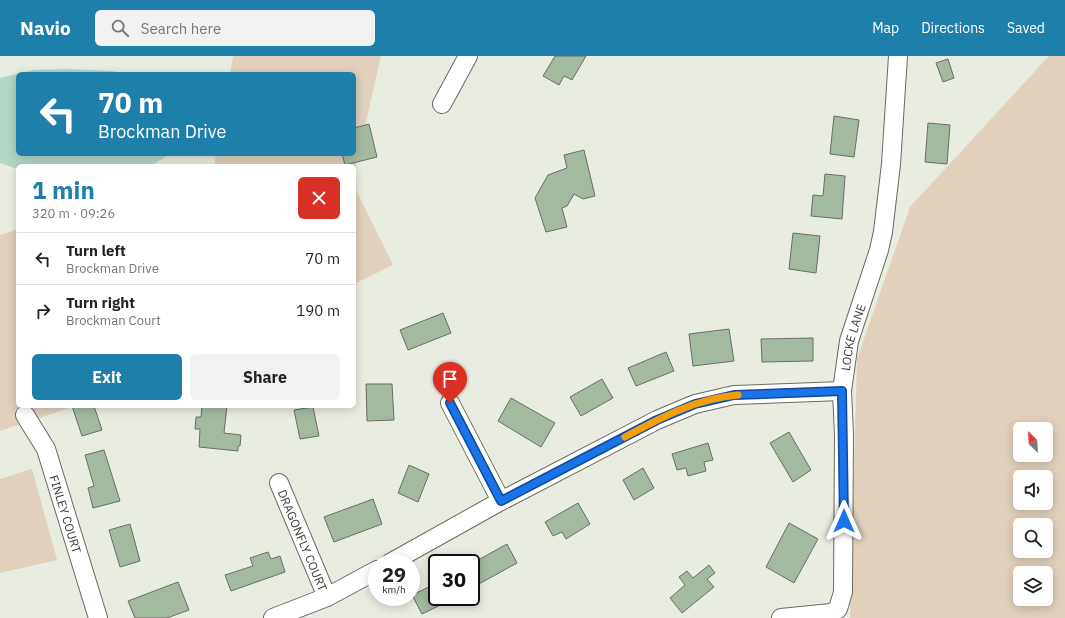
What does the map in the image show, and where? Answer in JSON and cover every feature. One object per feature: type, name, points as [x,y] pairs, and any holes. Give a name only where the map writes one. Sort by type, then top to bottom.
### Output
[{"type":"street","points":[[442,104],[468,56]]},
{"type":"street","name":"LOCKE LANE","points":[[781,618],[827,614],[838,609],[843,592],[844,434],[842,391],[849,341],[879,250],[883,232],[891,164],[898,56]]},
{"type":"street","points":[[406,554],[501,501],[657,420],[695,404],[734,395],[842,391]]},
{"type":"street","points":[[450,403],[501,501]]},
{"type":"street","name":"FINLEY COURT","points":[[25,415],[46,449],[98,618]]},
{"type":"street","name":"DRAGONFLY COURT","points":[[279,483],[326,597]]},
{"type":"street","points":[[273,618],[326,597],[368,575]]},
{"type":"shaded area","points":[[233,56],[381,56],[356,165],[356,164],[214,164],[216,156],[356,156],[356,72],[230,72]]},
{"type":"shaded area","points":[[1049,56],[1065,56],[1065,618],[850,618],[857,359],[910,207]]},
{"type":"shaded area","points":[[67,69],[118,72],[25,72],[33,70]]},
{"type":"shaded area","points":[[16,74],[16,156],[166,156],[154,164],[16,164],[16,168],[0,163],[0,78]]},
{"type":"shaded area","points":[[356,190],[393,265],[356,283]]},
{"type":"shaded area","points":[[16,230],[16,408],[69,408],[0,431],[0,235]]},
{"type":"shaded area","points":[[32,469],[57,560],[0,573],[0,479]]},
{"type":"building","points":[[555,56],[586,56],[572,80],[564,76],[559,85],[543,76]]},
{"type":"building","points":[[948,59],[954,78],[943,82],[936,63]]},
{"type":"building","points":[[834,116],[859,120],[854,157],[830,154]]},
{"type":"building","points":[[928,123],[950,125],[947,164],[925,162]]},
{"type":"building","points":[[369,124],[377,157],[345,164],[343,156],[356,156],[356,127]]},
{"type":"building","points":[[584,150],[595,196],[583,199],[574,194],[567,206],[562,208],[567,227],[546,232],[535,198],[548,175],[567,168],[564,155]]},
{"type":"building","points":[[825,174],[845,176],[842,219],[811,216],[813,195],[823,196]]},
{"type":"building","points":[[793,233],[820,236],[816,273],[789,269]]},
{"type":"building","points":[[443,313],[451,333],[408,350],[400,330]]},
{"type":"building","points":[[729,329],[734,361],[693,366],[689,334]]},
{"type":"building","points":[[813,338],[813,361],[762,362],[761,339]]},
{"type":"building","points":[[666,352],[674,371],[636,386],[628,368]]},
{"type":"building","points":[[602,379],[613,398],[581,416],[570,397]]},
{"type":"building","points":[[366,384],[392,384],[394,420],[367,421]]},
{"type":"building","points":[[511,398],[555,423],[541,447],[498,421]]},
{"type":"building","points":[[73,408],[95,408],[102,430],[82,436]]},
{"type":"building","points":[[202,408],[227,408],[224,433],[241,435],[238,451],[199,447],[200,429],[195,429],[196,417],[201,417]]},
{"type":"building","points":[[313,408],[319,436],[300,439],[294,410]]},
{"type":"building","points":[[789,432],[811,470],[793,482],[770,443]]},
{"type":"building","points":[[708,443],[713,460],[704,462],[706,471],[688,476],[686,468],[677,470],[672,454]]},
{"type":"building","points":[[104,450],[120,501],[93,508],[88,488],[94,486],[85,455]]},
{"type":"building","points":[[409,465],[429,474],[418,502],[398,493]]},
{"type":"building","points":[[643,468],[654,488],[634,500],[623,480]]},
{"type":"building","points":[[373,499],[382,524],[334,542],[324,517]]},
{"type":"building","points":[[578,503],[590,524],[566,539],[562,532],[553,536],[545,522]]},
{"type":"building","points":[[789,523],[818,539],[794,583],[766,567]]},
{"type":"building","points":[[130,524],[140,561],[120,567],[109,530]]},
{"type":"building","points":[[507,544],[517,563],[480,583],[480,559]]},
{"type":"building","points":[[268,552],[271,559],[280,556],[285,572],[231,591],[225,575],[253,566],[250,558]]},
{"type":"building","points":[[709,565],[715,573],[707,579],[714,587],[682,613],[670,598],[685,585],[679,577],[687,571],[693,578]]},
{"type":"building","points":[[178,582],[189,610],[167,618],[135,618],[128,601]]},
{"type":"building","points":[[428,587],[428,606],[438,606],[422,614],[418,606],[420,606],[420,591]]},
{"type":"slow traffic","points":[[625,437],[657,420],[695,404],[717,398],[738,395]]},
{"type":"route","points":[[450,403],[501,501],[657,420],[695,404],[734,395],[842,391],[844,434],[844,521]]}]
